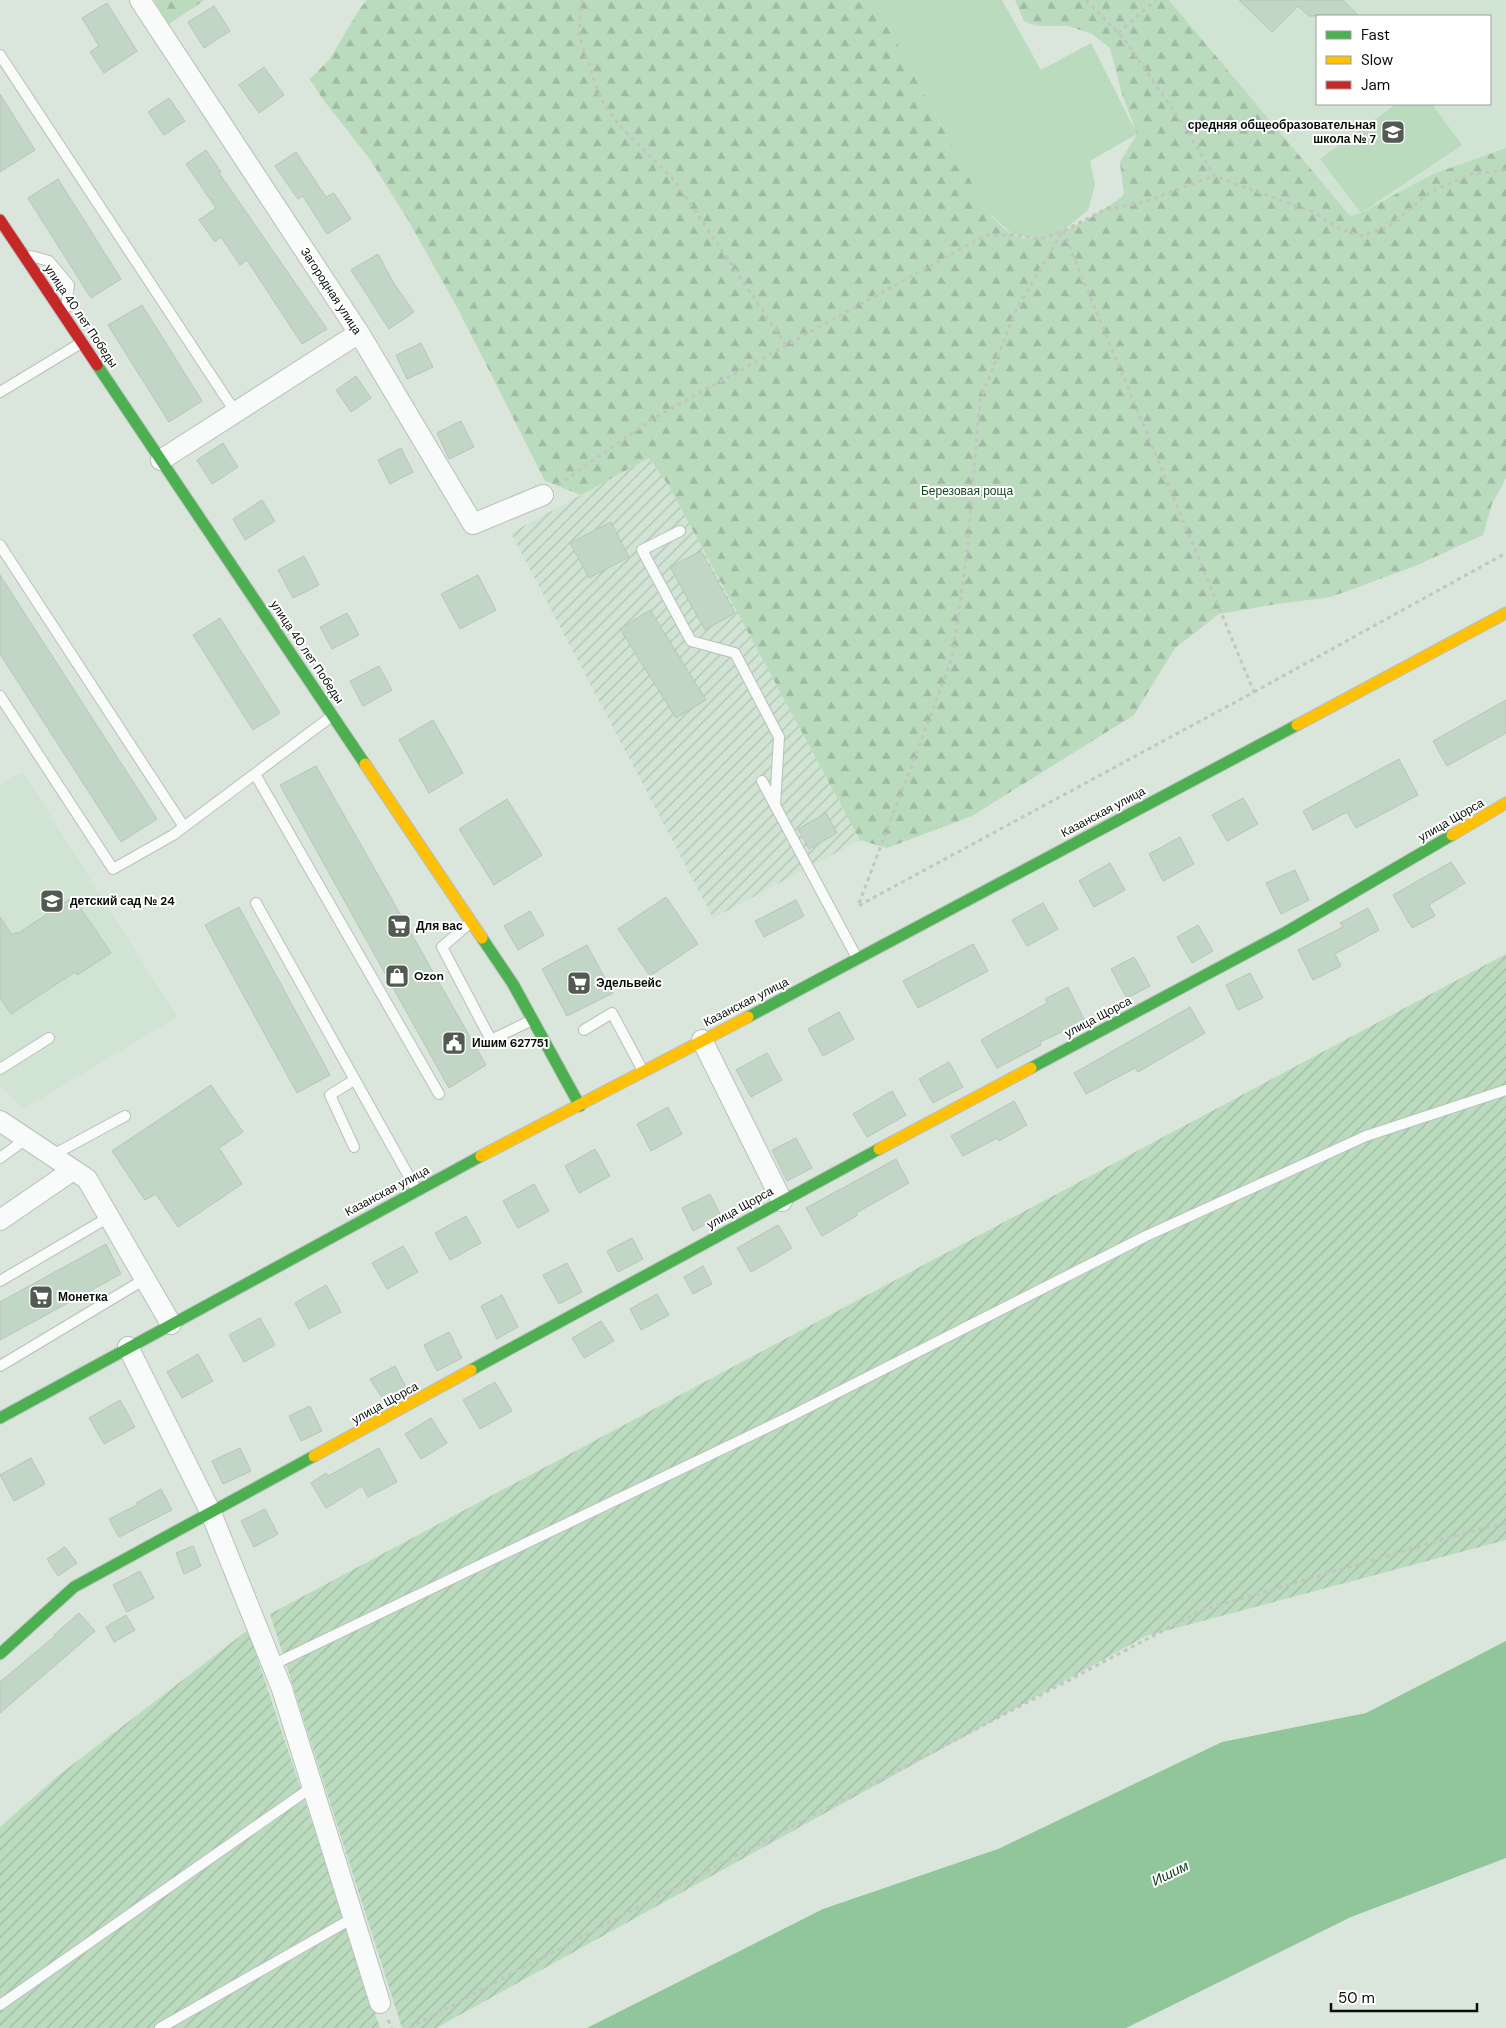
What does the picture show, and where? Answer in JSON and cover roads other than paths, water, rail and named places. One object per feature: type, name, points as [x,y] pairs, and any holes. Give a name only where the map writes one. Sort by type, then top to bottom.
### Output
[{"type":"street","name":"Загородная улица","points":[[140,0],[359,333],[473,524],[543,494]]},
{"type":"street","name":"улица 40 лет Победы","points":[[0,220],[513,984],[580,1106]]},
{"type":"street","points":[[161,460],[359,333]]},
{"type":"street","name":"Казанская улица","points":[[0,1418],[416,1190],[580,1106],[1506,613]]},
{"type":"street","name":"улица Щорса","points":[[0,1654],[74,1587],[782,1201],[1278,937],[1506,804]]},
{"type":"street","points":[[702,1040],[782,1201]]},
{"type":"street","points":[[0,1121],[87,1180],[171,1324]]},
{"type":"street","points":[[0,1220],[73,1170]]},
{"type":"street","points":[[128,1347],[211,1514],[282,1689],[380,2003]]},
{"type":"lane","points":[[0,55],[230,404]]},
{"type":"lane","points":[[23,254],[49,261],[69,285],[65,316]]},
{"type":"lane","points":[[0,392],[82,342]]},
{"type":"lane","points":[[680,530],[642,550],[691,640],[735,653],[779,737],[775,806]]},
{"type":"lane","points":[[0,546],[184,827]]},
{"type":"lane","points":[[0,696],[113,869],[184,827],[333,715]]},
{"type":"lane","points":[[255,774],[439,1094]]},
{"type":"lane","points":[[762,781],[857,958]]},
{"type":"lane","points":[[256,903],[416,1190]]},
{"type":"lane","points":[[472,922],[442,947],[491,1040],[533,1019]]},
{"type":"lane","points":[[584,1030],[612,1013],[644,1072]]},
{"type":"lane","points":[[0,1069],[49,1038]]},
{"type":"lane","points":[[354,1080],[330,1095],[354,1147]]},
{"type":"lane","points":[[272,1665],[791,1416],[1146,1236],[1366,1136],[1506,1090]]},
{"type":"lane","points":[[51,1156],[125,1116]]},
{"type":"lane","points":[[0,1158],[26,1138]]},
{"type":"lane","points":[[0,1281],[109,1217]]},
{"type":"lane","points":[[0,1366],[145,1278]]},
{"type":"lane","points":[[0,2005],[312,1787]]},
{"type":"lane","points":[[160,2028],[353,1918]]},
{"type":"water","name":"Ишим","points":[[1506,1641],[1506,1858],[1351,1917],[1126,2028],[587,2028],[823,1909],[998,1849],[1222,1742],[1366,1713]]},
{"type":"place","name":"средняя общеобразовательная школа № 7","points":[[1393,132]]},
{"type":"place","name":"детский сад № 24","points":[[52,901]]},
{"type":"place","name":"Для вас","points":[[399,926]]},
{"type":"place","name":"Ozon","points":[[397,976]]},
{"type":"place","name":"Эдельвейс","points":[[579,983]]},
{"type":"place","name":"Ишим 627751","points":[[454,1043]]},
{"type":"place","name":"Монетка","points":[[41,1297]]},
{"type":"park label","name":"Березовая роща","points":[[967,491]]}]
